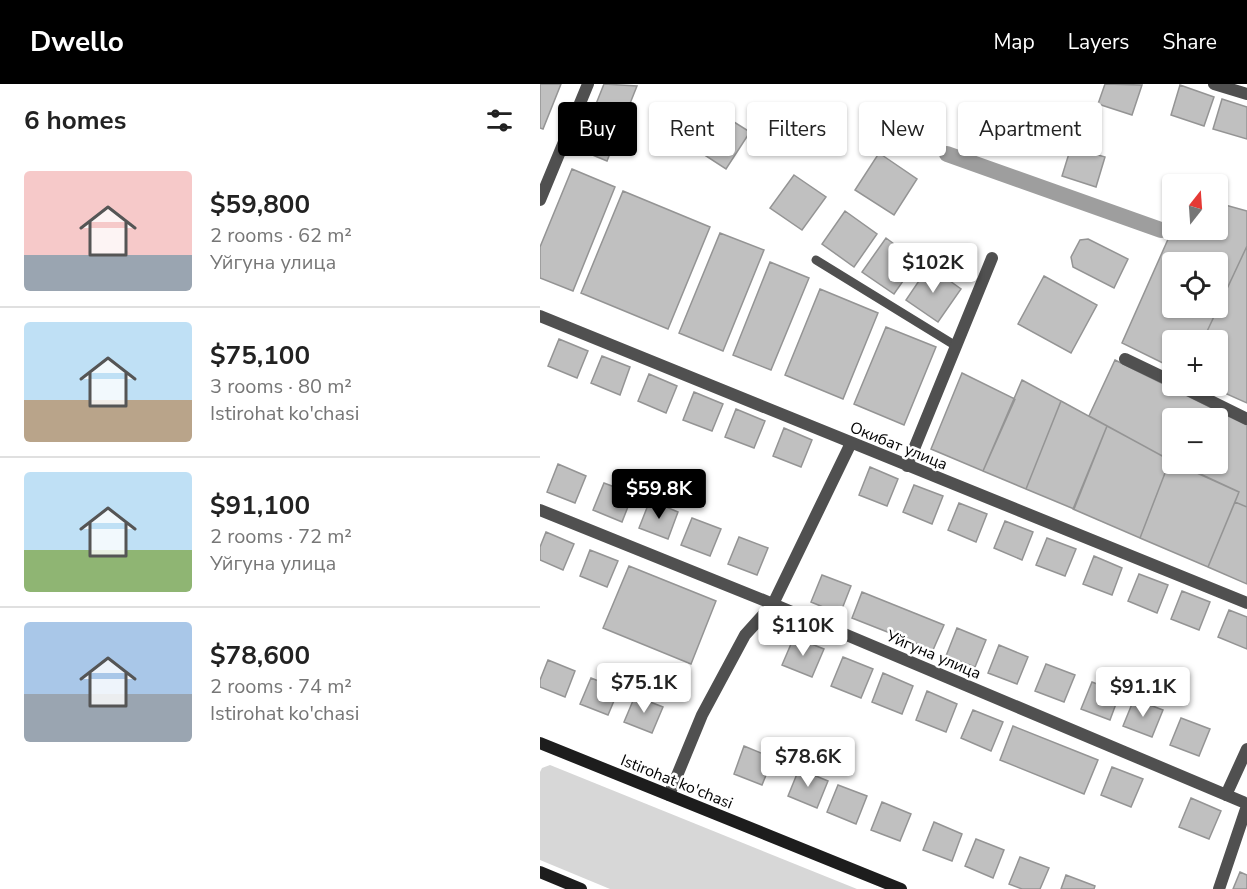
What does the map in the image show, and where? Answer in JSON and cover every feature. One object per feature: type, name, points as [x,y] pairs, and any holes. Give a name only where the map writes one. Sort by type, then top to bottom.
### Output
[{"type":"main road","name":"Istirohat ko'chasi","points":[[540,744],[901,889]]},
{"type":"main road","points":[[540,872],[581,889]]},
{"type":"street","points":[[540,200],[588,84]]},
{"type":"street","points":[[1214,84],[1247,94]]},
{"type":"street","points":[[907,466],[993,258]]},
{"type":"street","name":"Окибат улица","points":[[540,316],[1247,603]]},
{"type":"street","points":[[1125,358],[1162,376]]},
{"type":"street","points":[[1200,396],[1247,419]]},
{"type":"street","points":[[669,795],[702,715],[745,635],[773,604],[851,443]]},
{"type":"street","name":"Уйгуна улица","points":[[540,510],[773,604],[1247,805]]},
{"type":"street","points":[[1227,795],[1247,749]]},
{"type":"street","points":[[1219,889],[1247,805]]},
{"type":"lane","points":[[816,260],[956,346]]},
{"type":"shaded area","points":[[550,765],[857,889],[610,889],[540,860],[540,772],[542,768]]},
{"type":"building","points":[[540,84],[561,84],[543,129],[540,128]]},
{"type":"building","points":[[604,84],[637,86],[631,102],[597,102]]},
{"type":"building","points":[[1105,84],[1142,85],[1132,115],[1102,105],[1102,102],[1099,102]]},
{"type":"building","points":[[1180,85],[1214,97],[1204,126],[1171,115]]},
{"type":"building","points":[[1222,99],[1247,107],[1247,139],[1213,129]]},
{"type":"building","points":[[735,123],[747,130],[747,137],[735,155]]},
{"type":"building","points":[[595,156],[609,156],[607,161]]},
{"type":"building","points":[[706,156],[734,156],[726,169]]},
{"type":"building","points":[[877,156],[883,156],[917,179],[894,215],[855,190]]},
{"type":"building","points":[[1068,156],[1105,157],[1096,187],[1062,176]]},
{"type":"building","points":[[572,169],[615,187],[573,291],[540,278],[540,247]]},
{"type":"building","points":[[794,175],[826,197],[802,230],[770,208]]},
{"type":"building","points":[[623,191],[710,227],[668,329],[581,293]]},
{"type":"building","points":[[1228,206],[1247,211],[1247,246],[1228,287],[1228,252],[1162,252],[1168,240],[1228,240]]},
{"type":"building","points":[[845,211],[877,234],[854,267],[822,244]]},
{"type":"building","points":[[720,233],[764,250],[723,351],[679,333]]},
{"type":"building","points":[[886,238],[917,261],[894,294],[862,272]]},
{"type":"building","points":[[1088,239],[1128,259],[1114,288],[1073,267],[1071,257],[1080,240]]},
{"type":"building","points":[[1247,246],[1247,403],[1228,394],[1228,330],[1208,330],[1213,318],[1228,318],[1228,287]]},
{"type":"building","points":[[1162,253],[1162,318],[1213,318],[1208,330],[1162,330],[1162,363],[1122,343]]},
{"type":"building","points":[[770,262],[809,278],[771,370],[733,355]]},
{"type":"building","points":[[929,266],[961,289],[938,322],[906,300]]},
{"type":"building","points":[[1044,276],[1097,305],[1071,353],[1018,324]]},
{"type":"building","points":[[820,289],[878,313],[843,399],[785,375]]},
{"type":"building","points":[[886,327],[936,347],[904,425],[854,404]]},
{"type":"building","points":[[559,339],[588,351],[577,378],[548,366]]},
{"type":"building","points":[[602,356],[630,367],[620,395],[591,383]]},
{"type":"building","points":[[1115,360],[1162,383],[1162,396],[1188,396],[1212,408],[1162,408],[1162,456],[1089,416]]},
{"type":"building","points":[[962,373],[1015,399],[983,471],[931,449]]},
{"type":"building","points":[[649,374],[677,386],[666,413],[638,401]]},
{"type":"building","points":[[1022,380],[1061,401],[1026,489],[983,471]]},
{"type":"building","points":[[694,392],[723,404],[712,431],[683,420]]},
{"type":"building","points":[[1061,401],[1107,426],[1074,509],[1026,489]]},
{"type":"building","points":[[736,409],[765,421],[754,448],[725,437]]},
{"type":"building","points":[[1228,416],[1247,425],[1247,507],[1235,502],[1239,492],[1200,474],[1228,474]]},
{"type":"building","points":[[1107,426],[1162,456],[1162,474],[1165,474],[1140,538],[1073,509]]},
{"type":"building","points":[[784,428],[812,440],[801,467],[773,456]]},
{"type":"building","points":[[558,464],[586,476],[575,503],[547,492]]},
{"type":"building","points":[[870,467],[898,479],[887,506],[859,495]]},
{"type":"building","points":[[1165,474],[1199,474],[1239,492],[1208,567],[1140,538]]},
{"type":"building","points":[[604,483],[633,494],[622,522],[593,510]]},
{"type":"building","points":[[914,485],[943,496],[932,524],[903,512]]},
{"type":"building","points":[[650,500],[678,512],[668,539],[639,528]]},
{"type":"building","points":[[1235,502],[1247,507],[1247,584],[1208,567]]},
{"type":"building","points":[[959,503],[987,514],[976,542],[948,530]]},
{"type":"building","points":[[692,518],[721,529],[710,556],[681,545]]},
{"type":"building","points":[[1005,521],[1033,532],[1022,560],[994,548]]},
{"type":"building","points":[[546,532],[574,544],[563,570],[540,560],[540,547]]},
{"type":"building","points":[[739,537],[768,548],[757,575],[728,564]]},
{"type":"building","points":[[1047,538],[1076,549],[1065,576],[1036,565]]},
{"type":"building","points":[[590,550],[618,561],[607,587],[580,576]]},
{"type":"building","points":[[1094,556],[1122,568],[1112,595],[1083,584]]},
{"type":"building","points":[[629,566],[716,601],[691,664],[603,628]]},
{"type":"building","points":[[1139,574],[1168,585],[1157,613],[1128,601]]},
{"type":"building","points":[[822,575],[851,586],[840,614],[811,602]]},
{"type":"building","points":[[1182,591],[1210,602],[1199,630],[1171,619]]},
{"type":"building","points":[[862,592],[944,625],[933,650],[852,618]]},
{"type":"building","points":[[1229,610],[1247,617],[1247,649],[1218,637]]},
{"type":"building","points":[[957,628],[986,640],[975,667],[946,656]]},
{"type":"building","points":[[794,637],[824,649],[812,677],[782,665]]},
{"type":"building","points":[[999,645],[1028,657],[1017,684],[988,673]]},
{"type":"building","points":[[843,657],[873,669],[861,698],[831,686]]},
{"type":"building","points":[[548,660],[575,671],[565,697],[540,687],[540,680]]},
{"type":"building","points":[[1046,664],[1075,675],[1064,702],[1035,691]]},
{"type":"building","points":[[883,673],[913,686],[902,714],[872,702]]},
{"type":"building","points":[[591,678],[619,689],[608,715],[580,704]]},
{"type":"building","points":[[1092,682],[1120,693],[1110,720],[1081,709]]},
{"type":"building","points":[[927,691],[957,704],[946,732],[916,720]]},
{"type":"building","points":[[635,696],[663,707],[652,733],[624,722]]},
{"type":"building","points":[[1134,699],[1163,710],[1152,737],[1123,726]]},
{"type":"building","points":[[973,710],[1003,722],[991,751],[961,738]]},
{"type":"building","points":[[1181,718],[1210,729],[1199,756],[1170,745]]},
{"type":"building","points":[[1013,726],[1098,760],[1084,794],[1000,760]]},
{"type":"building","points":[[744,746],[773,758],[762,785],[734,774]]},
{"type":"building","points":[[1112,767],[1143,779],[1131,807],[1101,795]]},
{"type":"building","points":[[799,769],[828,781],[817,808],[788,796]]},
{"type":"building","points":[[838,785],[867,796],[856,824],[827,812]]},
{"type":"building","points":[[1191,798],[1221,811],[1209,839],[1179,827]]},
{"type":"building","points":[[882,802],[911,814],[900,841],[871,830]]},
{"type":"building","points":[[934,822],[962,834],[952,861],[923,850]]},
{"type":"building","points":[[976,839],[1004,850],[993,878],[965,866]]},
{"type":"building","points":[[1020,857],[1049,868],[1040,889],[1022,889],[1009,884]]},
{"type":"building","points":[[1240,872],[1247,875],[1247,889],[1233,889]]},
{"type":"building","points":[[1066,875],[1095,886],[1094,889],[1061,889]]},
{"type":"waterway","points":[[947,154],[1161,230]]}]
